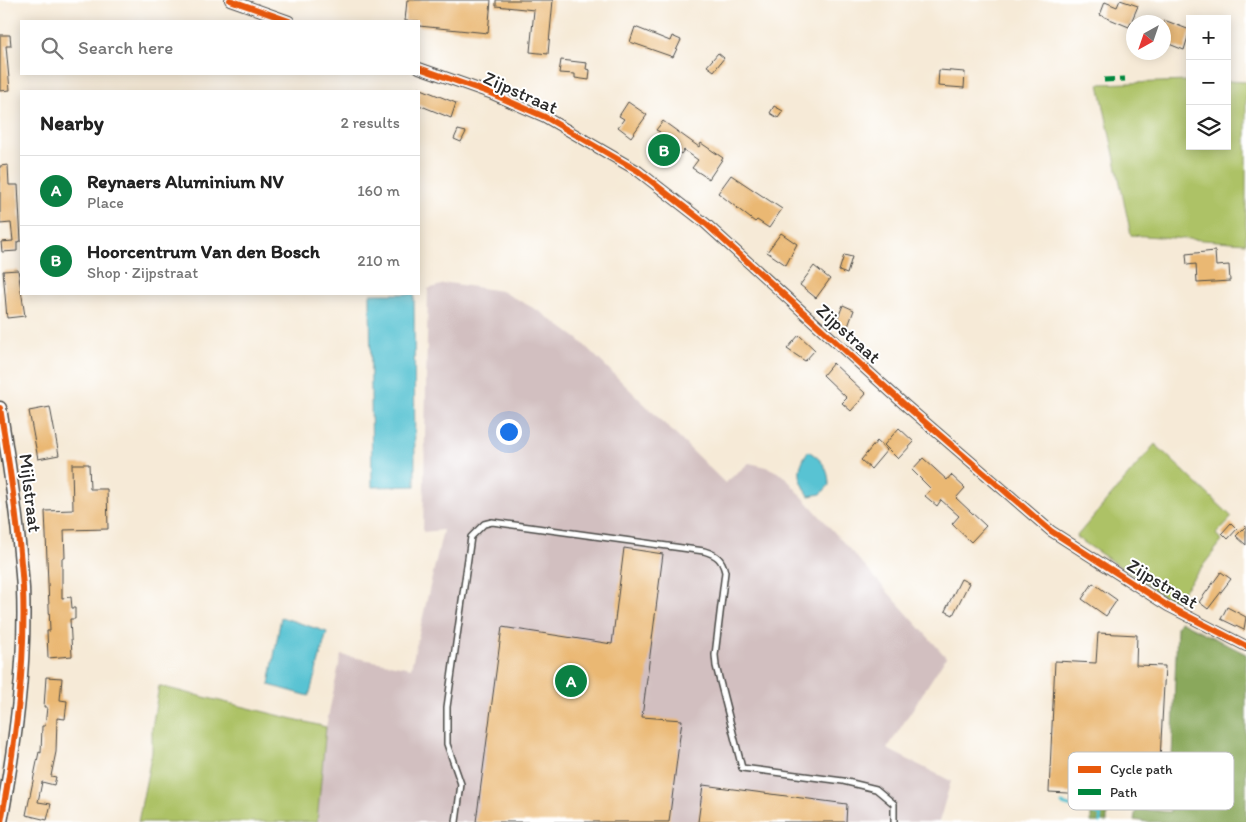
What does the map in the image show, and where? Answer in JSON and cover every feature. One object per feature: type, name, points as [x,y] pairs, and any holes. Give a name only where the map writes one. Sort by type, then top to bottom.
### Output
[{"type":"street","points":[[230,0],[286,20]]},
{"type":"street","name":"Zijpstraat","points":[[420,68],[490,93],[545,117],[638,171],[705,223],[904,404],[1051,531],[1168,606],[1246,646]]},
{"type":"street","name":"Mijlstraat","points":[[0,408],[15,503],[23,590],[21,676],[12,764],[1,822]]},
{"type":"lane","points":[[456,822],[461,784],[447,744],[447,707],[471,536],[484,524],[492,522],[704,551],[716,555],[722,562],[725,572],[715,655],[716,666],[742,768],[843,781],[876,790],[894,804],[894,822]]},
{"type":"shaded area","points":[[448,283],[501,291],[539,311],[578,339],[725,483],[749,463],[767,467],[783,475],[946,657],[887,749],[951,781],[939,822],[317,822],[326,727],[341,655],[411,668],[443,530],[423,532],[428,289]]},
{"type":"green space","points":[[1186,81],[1186,150],[1231,150],[1231,81],[1246,82],[1246,243],[1131,235],[1099,84]]},
{"type":"green space","points":[[1155,444],[1232,517],[1216,534],[1222,541],[1174,603],[1076,537]]},
{"type":"green space","points":[[1180,621],[1246,654],[1246,822],[1147,822],[1134,820],[1136,810],[1170,812],[1170,810],[1234,810],[1234,752],[1172,752],[1177,627]]},
{"type":"green space","points":[[159,686],[326,727],[317,822],[138,822],[152,752],[152,728]]},
{"type":"green space","points":[[1091,811],[1107,813],[1107,822],[1091,822]]},
{"type":"water","points":[[370,295],[414,295],[415,486],[372,487]]},
{"type":"water","points":[[808,451],[824,465],[828,474],[829,485],[821,494],[809,496],[800,474],[802,463]]},
{"type":"water","points":[[281,617],[327,632],[309,696],[269,685]]},
{"type":"building","points":[[407,0],[491,0],[488,33],[420,26],[420,20],[405,20]]},
{"type":"building","points":[[496,0],[553,0],[548,54],[530,52],[534,10],[496,6]]},
{"type":"building","points":[[1120,0],[1138,6],[1134,15],[1126,15],[1126,26],[1100,15],[1105,2],[1117,7]]},
{"type":"building","points":[[1171,23],[1186,28],[1184,50],[1171,45]]},
{"type":"building","points":[[635,27],[670,41],[672,36],[681,40],[673,57],[630,42]]},
{"type":"building","points":[[0,35],[10,35],[11,46],[6,46],[10,90],[0,91]]},
{"type":"building","points":[[718,53],[724,58],[714,71],[707,66]]},
{"type":"building","points":[[561,60],[587,63],[586,69],[590,70],[589,80],[575,78],[575,74],[559,73]]},
{"type":"building","points":[[939,70],[965,72],[964,88],[938,86]]},
{"type":"building","points":[[419,88],[456,103],[451,118],[420,105]]},
{"type":"building","points":[[628,102],[647,115],[631,137],[618,127],[624,119],[619,116]]},
{"type":"building","points":[[774,106],[783,111],[778,118],[770,113]]},
{"type":"building","points":[[663,121],[699,147],[701,143],[723,158],[709,179],[692,168],[698,160],[684,150],[681,154],[678,152],[670,162],[649,146],[660,132],[656,130]]},
{"type":"building","points":[[458,130],[466,132],[461,142],[454,139]]},
{"type":"building","points":[[8,165],[9,185],[18,185],[20,241],[17,242],[17,251],[2,252],[1,242],[13,241],[11,223],[0,224],[0,166]]},
{"type":"building","points":[[731,175],[782,209],[769,228],[757,220],[755,222],[718,193]]},
{"type":"building","points":[[781,233],[797,244],[786,265],[767,252]]},
{"type":"building","points":[[1215,251],[1216,266],[1229,265],[1230,281],[1197,283],[1196,264],[1187,265],[1186,254]]},
{"type":"building","points":[[844,255],[852,257],[847,274],[839,271]]},
{"type":"building","points":[[814,266],[830,279],[816,298],[800,285]]},
{"type":"building","points":[[18,270],[20,295],[22,295],[25,316],[7,318],[3,271]]},
{"type":"building","points":[[843,305],[854,310],[847,329],[835,325]]},
{"type":"building","points":[[799,335],[815,350],[805,361],[787,349]]},
{"type":"building","points":[[833,363],[866,394],[851,411],[842,403],[847,398],[823,375]]},
{"type":"building","points":[[50,407],[59,455],[38,459],[29,411]]},
{"type":"building","points":[[899,428],[914,442],[898,459],[884,445]]},
{"type":"building","points":[[877,441],[887,450],[871,469],[861,460]]},
{"type":"building","points":[[923,458],[947,480],[951,475],[965,488],[956,498],[986,526],[971,542],[952,524],[959,516],[941,500],[937,506],[925,496],[931,489],[912,470]]},
{"type":"building","points":[[72,464],[89,464],[90,489],[107,489],[108,529],[64,530],[65,558],[62,558],[62,598],[71,597],[72,608],[75,608],[75,619],[70,619],[72,656],[48,658],[47,631],[50,631],[45,511],[73,510]]},
{"type":"building","points":[[1231,523],[1237,529],[1228,539],[1222,533]]},
{"type":"building","points":[[1246,526],[1246,545],[1236,536]]},
{"type":"building","points":[[624,548],[663,554],[642,717],[682,720],[669,822],[476,822],[502,627],[612,644]]},
{"type":"building","points":[[1221,572],[1231,579],[1208,609],[1199,602]]},
{"type":"building","points":[[961,579],[969,583],[953,615],[945,611]]},
{"type":"building","points":[[1093,583],[1117,600],[1106,616],[1082,599]]},
{"type":"building","points":[[1227,607],[1246,617],[1244,630],[1221,619]]},
{"type":"building","points":[[1098,633],[1137,635],[1136,665],[1165,666],[1160,752],[1068,752],[1068,793],[1049,792],[1055,661],[1096,663]]},
{"type":"building","points":[[46,677],[62,678],[60,700],[67,701],[65,719],[57,718],[56,752],[51,776],[56,777],[54,785],[42,782],[38,802],[51,804],[47,820],[26,815],[39,752],[41,753],[42,726],[45,726],[47,707],[44,707]]},
{"type":"building","points":[[703,785],[847,804],[846,822],[698,822]]},
{"type":"waterway","points":[[1062,804],[1068,806]]},
{"type":"waterway","points":[[1083,810],[1100,815]]},
{"type":"waterway","points":[[1100,822],[1101,810]]},
{"type":"marked path","points":[[1104,80],[1125,79]]},
{"type":"cycle path","points":[[230,0],[286,20]]},
{"type":"cycle path","points":[[420,68],[490,93],[545,117],[638,171],[705,223],[904,404],[1051,531],[1168,606],[1246,646]]},
{"type":"cycle path","points":[[0,408],[11,476],[23,588],[21,676],[11,764],[1,822]]},
{"type":"place","name":"Hoorcentrum Van den Bosch","points":[[664,150]]},
{"type":"place","name":"Reynaers Aluminium NV","points":[[571,681]]}]
